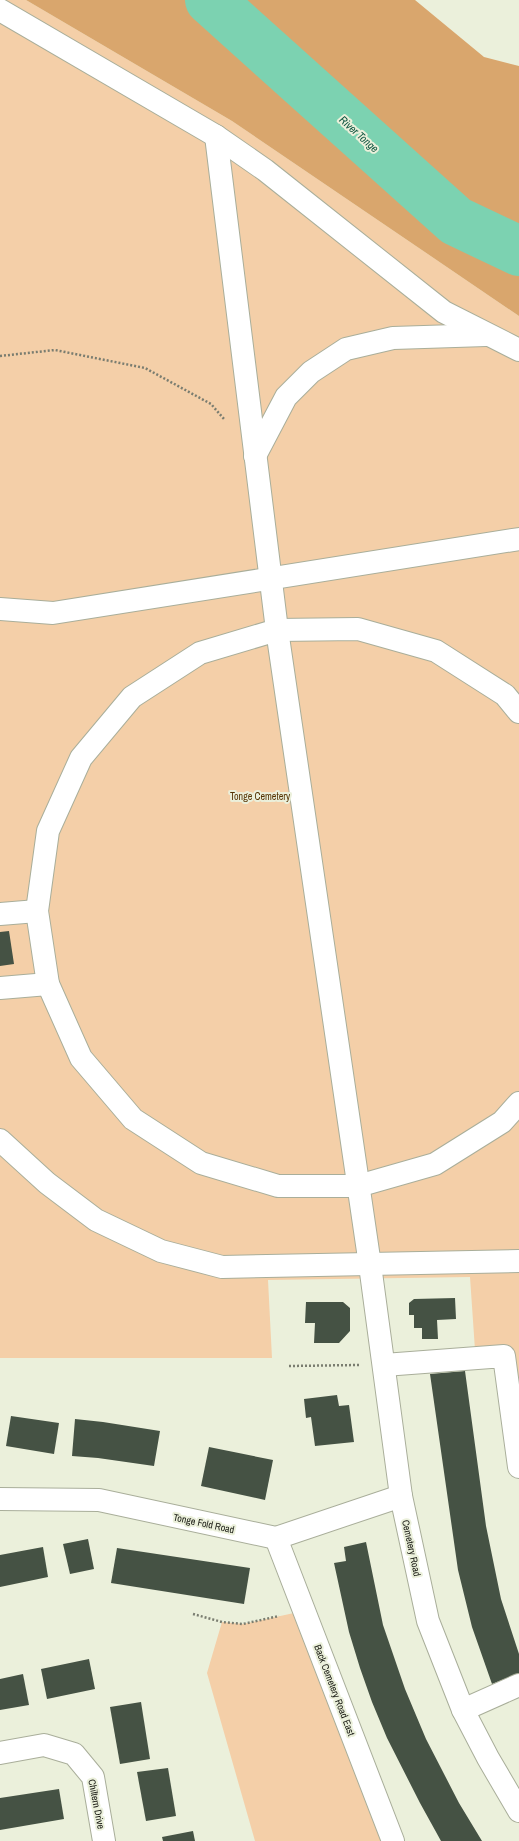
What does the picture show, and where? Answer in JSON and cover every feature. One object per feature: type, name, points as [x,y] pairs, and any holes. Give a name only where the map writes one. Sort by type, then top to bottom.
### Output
[{"type":"street","points":[[0,10],[216,136],[265,170],[444,312],[519,350]]},
{"type":"street","name":"Cemetery Road","points":[[216,136],[276,630],[370,1265],[401,1496],[428,1621],[463,1710],[488,1758],[519,1811]]},
{"type":"street","points":[[256,456],[286,397],[311,372],[346,349],[393,338],[487,335]]},
{"type":"street","points":[[0,609],[53,613],[270,580],[519,539]]},
{"type":"street","points":[[519,712],[505,696],[436,652],[358,629],[276,630],[200,653],[132,697],[81,758],[48,831],[37,911],[48,984],[81,1058],[133,1119],[201,1163],[278,1186],[358,1186],[435,1164],[502,1122],[519,1103]]},
{"type":"street","points":[[0,914],[37,911]]},
{"type":"street","points":[[0,988],[48,984]]},
{"type":"street","points":[[0,1140],[47,1183],[96,1220],[161,1251],[222,1267],[519,1261]]},
{"type":"street","points":[[384,1365],[504,1356],[519,1467]]},
{"type":"street","points":[[276,1538],[401,1496]]},
{"type":"street","name":"Tonge Fold Road","points":[[0,1499],[99,1500],[276,1538]]},
{"type":"street","name":"Back Cemetery Road East","points":[[276,1538],[393,1841]]},
{"type":"street","points":[[463,1710],[519,1685]]},
{"type":"street","name":"Chiltern Drive","points":[[0,1753],[44,1745],[74,1754],[93,1777],[104,1841]]},
{"type":"path","points":[[0,356],[55,350],[145,368],[211,404],[226,421]]},
{"type":"path","points":[[289,1366],[384,1365]]},
{"type":"path","points":[[193,1614],[222,1622],[243,1624],[294,1613],[304,1609]]},
{"type":"green space","name":"Tonge Cemetery","points":[[0,0],[26,0],[232,121],[519,316],[519,1391],[515,1366],[475,1350],[470,1277],[268,1280],[272,1358],[0,1358]]},
{"type":"green space","points":[[294,1613],[381,1841],[255,1841],[207,1673],[222,1622],[243,1624]]},
{"type":"shaded area","points":[[26,0],[415,0],[484,57],[519,66],[519,316],[232,121]]},
{"type":"building","points":[[9,931],[14,964],[0,966],[0,932]]},
{"type":"building","points":[[455,1298],[456,1319],[437,1320],[438,1339],[422,1339],[422,1328],[414,1328],[414,1315],[409,1315],[409,1303],[414,1299]]},
{"type":"building","points":[[306,1302],[343,1302],[350,1308],[350,1331],[339,1343],[314,1343],[315,1323],[305,1323]]},
{"type":"building","points":[[465,1371],[486,1526],[501,1599],[519,1654],[519,1673],[492,1684],[472,1627],[458,1570],[430,1374]]},
{"type":"building","points":[[337,1395],[339,1406],[349,1405],[354,1442],[315,1446],[311,1417],[306,1418],[304,1399]]},
{"type":"building","points":[[11,1416],[59,1423],[54,1454],[6,1446]]},
{"type":"building","points":[[75,1419],[160,1431],[154,1466],[72,1456]]},
{"type":"building","points":[[209,1447],[273,1460],[265,1500],[201,1486]]},
{"type":"building","points":[[88,1539],[94,1569],[70,1574],[63,1544]]},
{"type":"building","points":[[366,1542],[383,1625],[405,1689],[426,1739],[459,1803],[482,1841],[441,1841],[387,1738],[372,1702],[349,1632],[334,1563],[346,1561],[344,1547]]},
{"type":"building","points":[[43,1547],[48,1577],[0,1587],[0,1555]]},
{"type":"building","points":[[117,1548],[250,1568],[244,1604],[111,1583]]},
{"type":"building","points":[[89,1659],[95,1689],[47,1699],[41,1669]]},
{"type":"building","points":[[23,1674],[29,1705],[0,1710],[0,1679]]},
{"type":"building","points":[[141,1702],[150,1759],[120,1764],[110,1707]]},
{"type":"building","points":[[168,1768],[176,1816],[146,1821],[137,1772]]},
{"type":"building","points":[[59,1789],[64,1819],[0,1830],[0,1798]]},
{"type":"building","points":[[193,1831],[195,1841],[163,1841],[162,1837]]},
{"type":"waterway","name":"River Tonge","points":[[210,0],[456,221],[519,251]]}]
